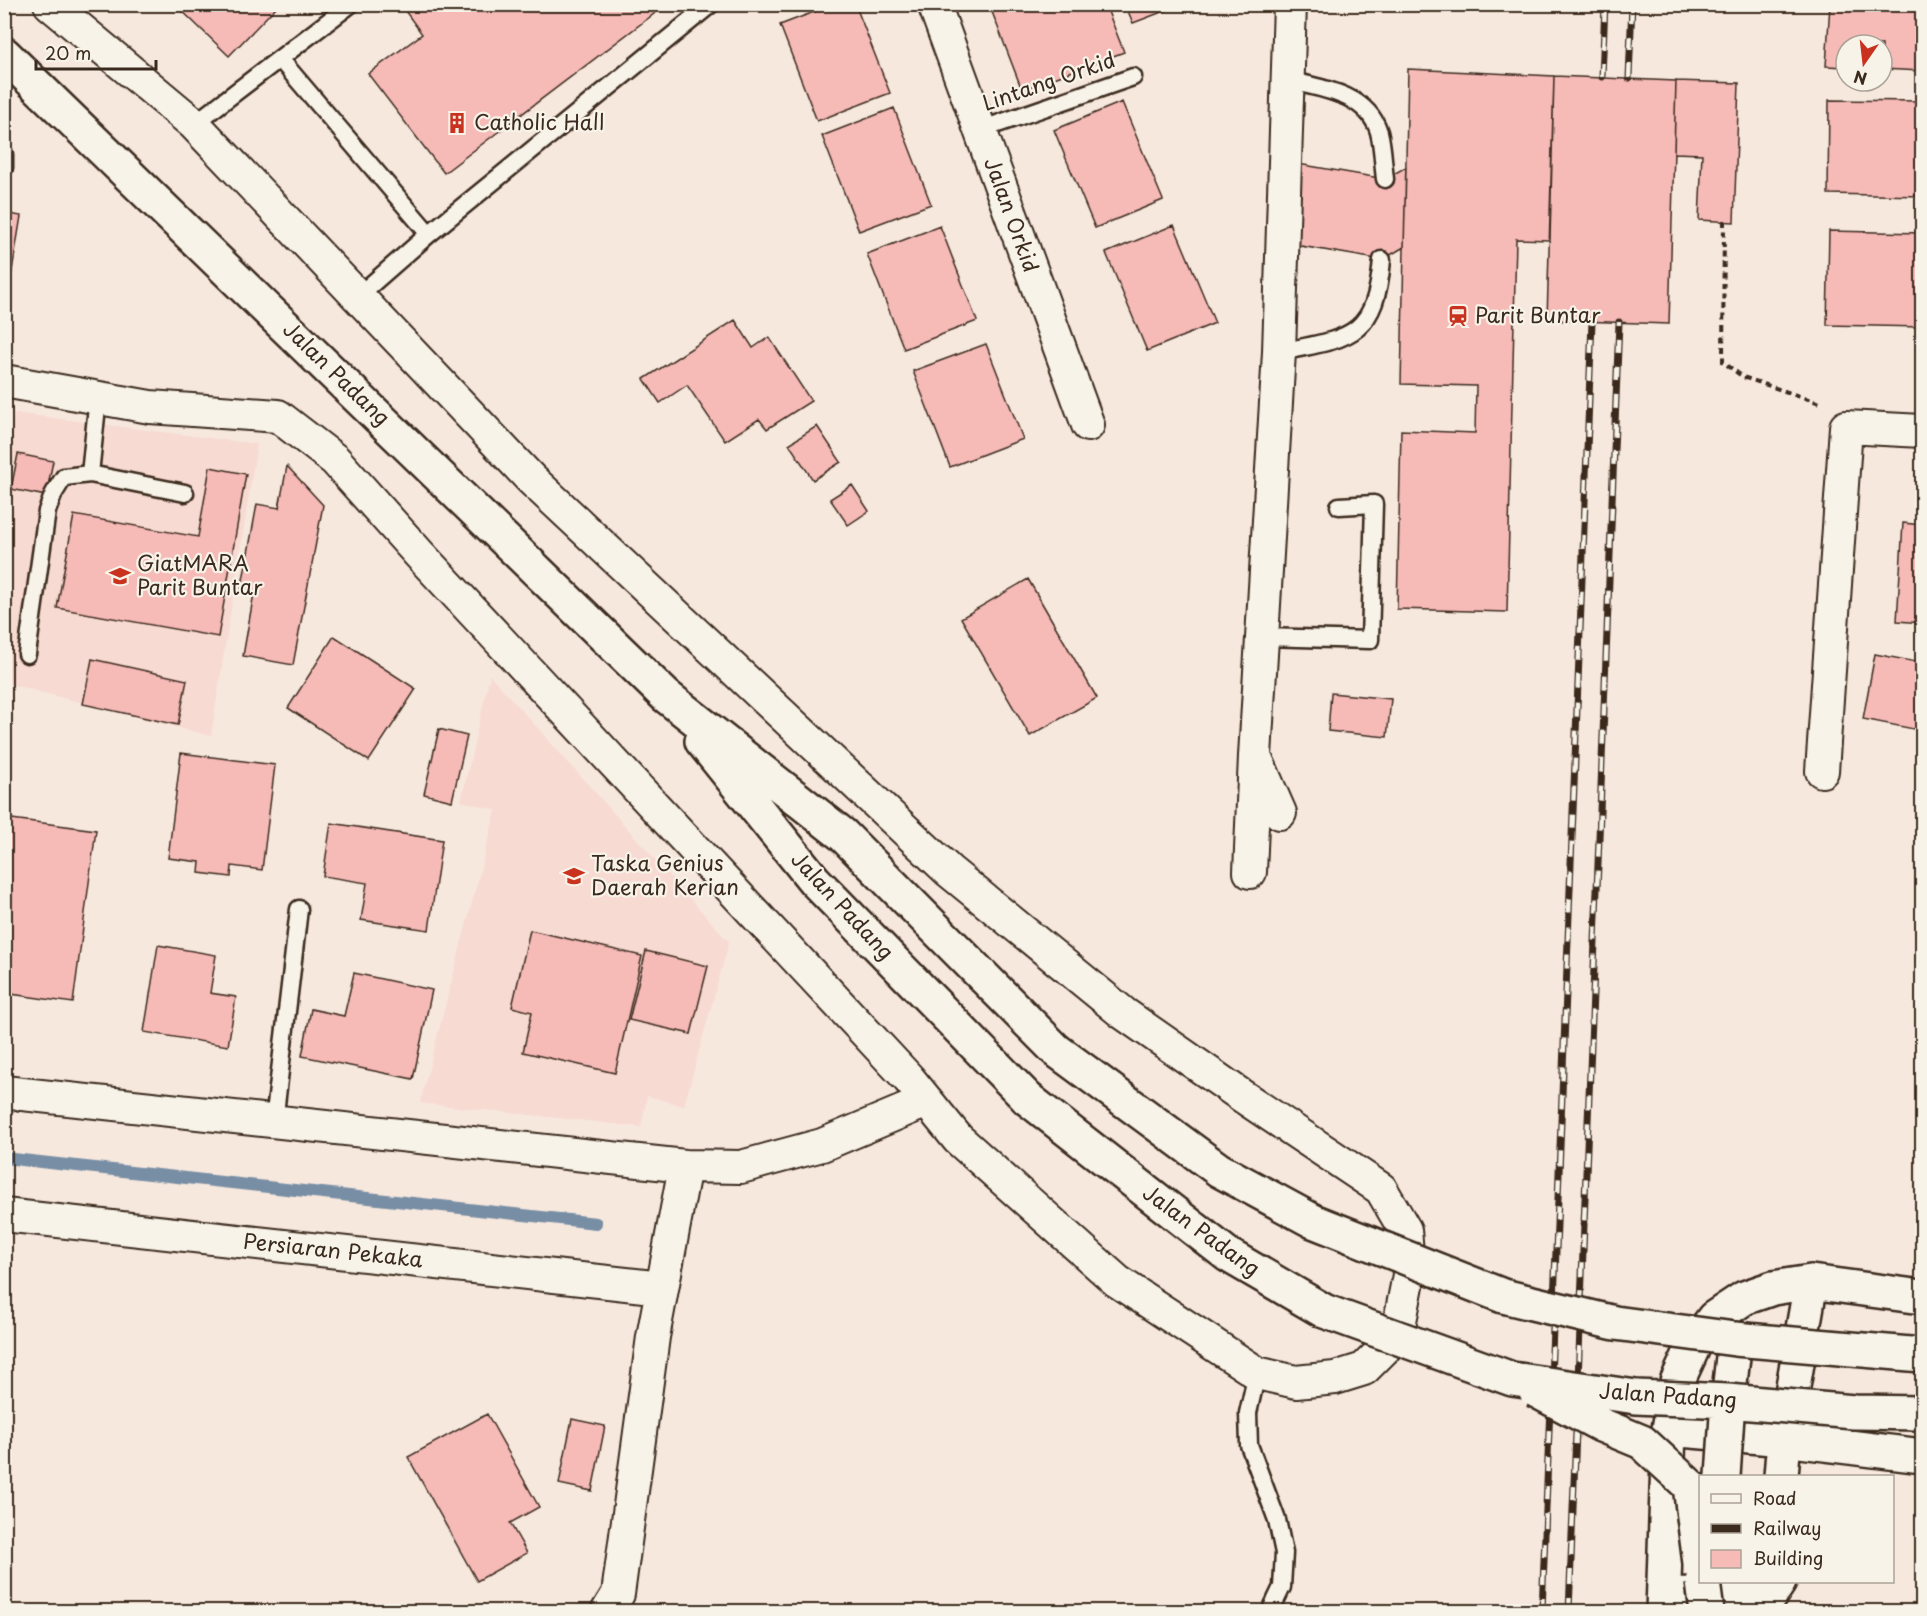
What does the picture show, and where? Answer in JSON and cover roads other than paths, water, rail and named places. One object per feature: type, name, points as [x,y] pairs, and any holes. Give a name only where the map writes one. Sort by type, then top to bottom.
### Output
[{"type":"street","points":[[4,381],[150,407],[278,416],[335,460],[909,1079],[958,1139],[1117,1281],[1257,1374],[1296,1382],[1335,1378],[1364,1370],[1385,1348],[1400,1321],[1410,1275],[1405,1230],[1381,1190],[1123,1013],[949,872],[531,479],[194,124],[50,4]]},
{"type":"street","name":"Jalan Orkid","points":[[934,4],[1088,425]]},
{"type":"street","points":[[1250,872],[1280,352],[1286,80],[1290,4]]},
{"type":"street","name":"Jalan Padang","points":[[4,54],[666,696],[843,835],[1056,1050],[1219,1170],[1313,1221],[1503,1296],[1615,1323],[1735,1339],[1923,1355]]},
{"type":"street","points":[[1822,771],[1846,427],[1923,431]]},
{"type":"street","name":"Jalan Padang","points":[[666,696],[814,880],[1028,1099],[1228,1255],[1323,1311],[1512,1379],[1636,1397],[1728,1401],[1854,1412],[1923,1413]]},
{"type":"street","points":[[1255,756],[1280,813]]},
{"type":"street","points":[[4,1092],[685,1166],[741,1167],[822,1145],[927,1101]]},
{"type":"street","points":[[607,1611],[618,1594],[653,1337],[685,1166]]},
{"type":"street","name":"Persiaran Pekaka","points":[[4,1215],[662,1288]]},
{"type":"street","points":[[1781,1475],[1784,1439],[1811,1282]]},
{"type":"street","points":[[1772,1593],[1664,1602],[1669,1429],[1677,1382],[1695,1343],[1714,1318],[1744,1298],[1773,1288],[1811,1282],[1923,1297]]},
{"type":"street","points":[[1723,1475],[1735,1339]]},
{"type":"street","points":[[1512,1379],[1602,1425],[1642,1442],[1690,1486],[1699,1549]]},
{"type":"street","points":[[1669,1429],[1784,1439],[1923,1458]]},
{"type":"street","points":[[1891,1475],[1923,1458]]},
{"type":"street","points":[[1703,1583],[1707,1611]]},
{"type":"street","points":[[1715,1611],[1717,1583]]},
{"type":"lane","points":[[194,124],[351,4]]},
{"type":"lane","points":[[357,297],[429,234],[711,4]]},
{"type":"lane","points":[[280,59],[429,234]]},
{"type":"lane","name":"Lintang Orkid","points":[[980,130],[1133,76]]},
{"type":"lane","points":[[1286,80],[1341,94],[1365,108],[1378,131],[1386,179]]},
{"type":"lane","points":[[4,154],[4,168]]},
{"type":"lane","points":[[1280,352],[1331,342],[1354,331],[1370,316],[1380,290],[1382,260]]},
{"type":"lane","points":[[90,474],[98,397]]},
{"type":"lane","points":[[27,654],[47,511],[64,477],[90,474],[185,493]]},
{"type":"lane","points":[[1262,637],[1370,640],[1374,504],[1339,506]]},
{"type":"lane","points":[[274,1122],[299,909]]},
{"type":"lane","points":[[1257,1374],[1248,1413],[1249,1445],[1277,1520],[1284,1553],[1282,1587],[1270,1611]]},
{"type":"waterway","points":[[4,1158],[596,1223]]},
{"type":"railway","points":[[1602,77],[1605,4]]},
{"type":"railway","points":[[1629,78],[1632,4]]},
{"type":"railway","points":[[1542,1612],[1592,321]]},
{"type":"railway","points":[[1569,1612],[1619,322]]},
{"type":"place","name":"Catholic Hall","points":[[457,123]]},
{"type":"place","name":"Parit Buntar","points":[[1458,316]]},
{"type":"place","name":"GiatMARA Parit Buntar","points":[[120,576]]},
{"type":"place","name":"Taska Genius Daerah Kerian","points":[[574,876]]}]
